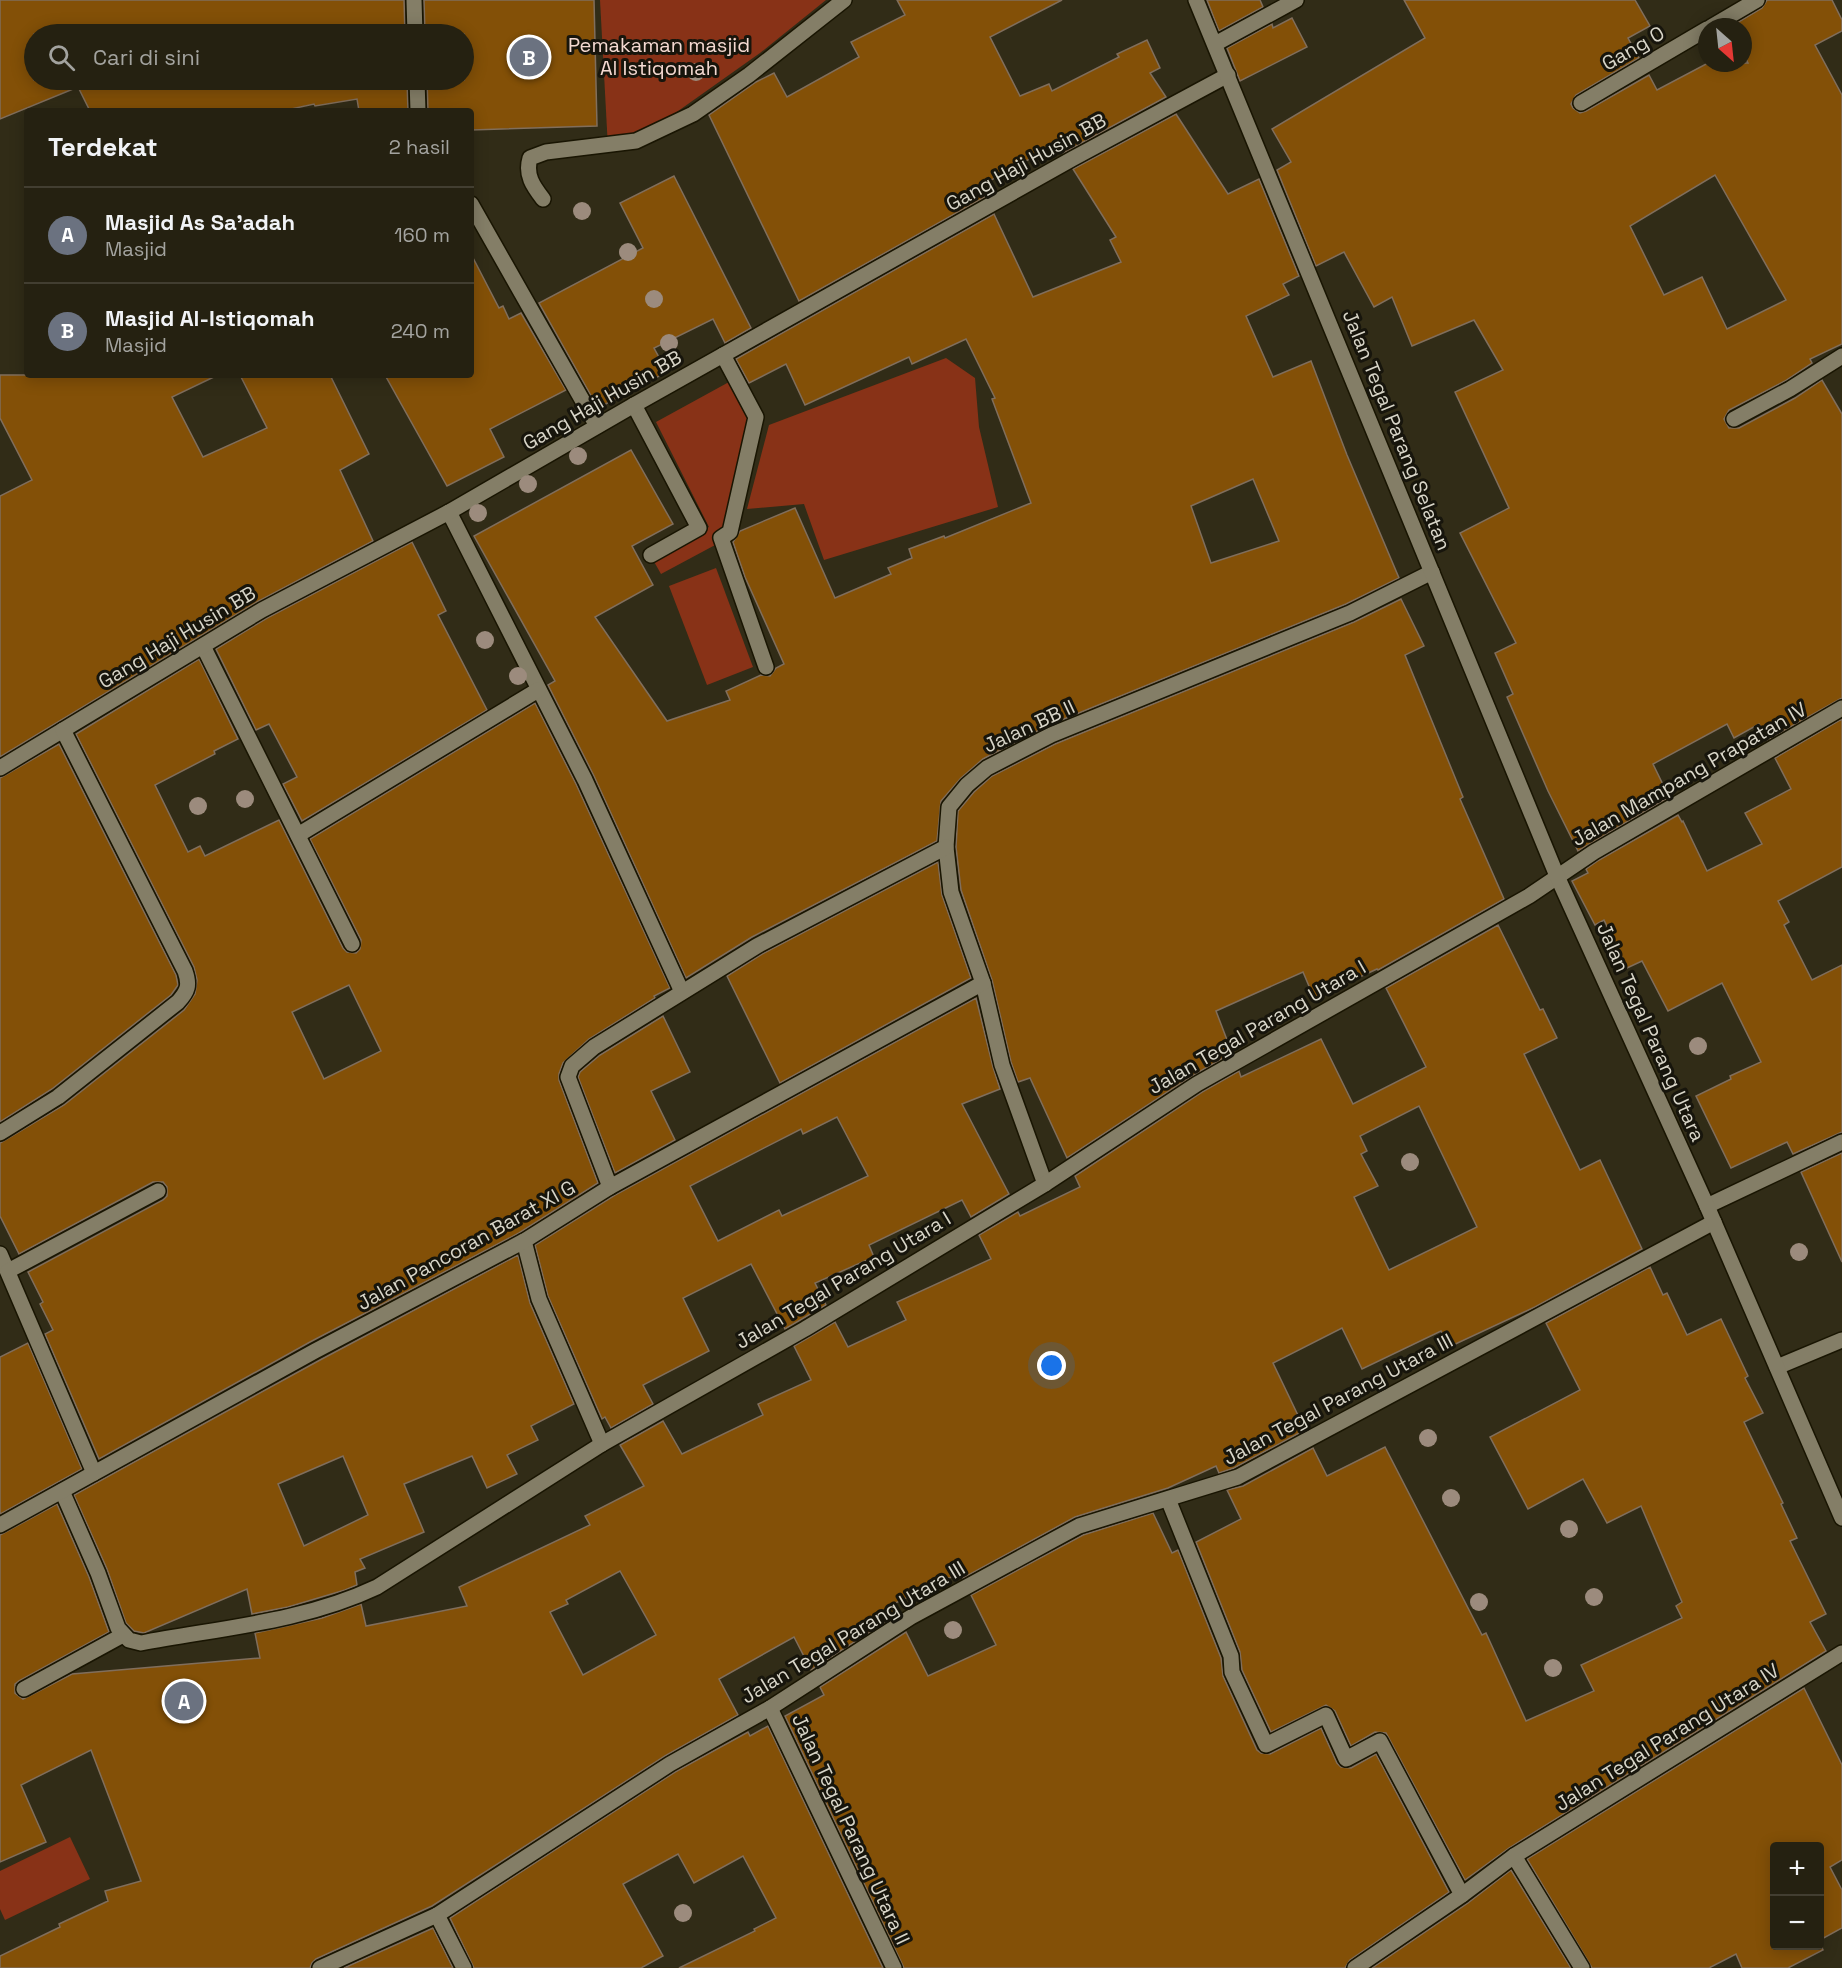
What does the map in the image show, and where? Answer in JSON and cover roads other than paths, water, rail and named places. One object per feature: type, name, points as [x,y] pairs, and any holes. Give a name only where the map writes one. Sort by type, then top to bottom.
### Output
[{"type":"street","points":[[414,0],[415,24]]},
{"type":"street","points":[[543,200],[531,184],[527,168],[530,158],[546,152],[636,141],[693,114],[749,75],[844,0]]},
{"type":"street","name":"Jalan Tegal Parang Selatan","points":[[1196,0],[1557,876]]},
{"type":"street","points":[[1215,44],[1296,0]]},
{"type":"street","points":[[1726,18],[1757,0]]},
{"type":"street","name":"Gang O","points":[[1581,103],[1698,34]]},
{"type":"street","name":"Gang Haji Husin BB","points":[[0,768],[262,610],[448,512],[1072,159],[1228,75]]},
{"type":"street","points":[[417,90],[418,108]]},
{"type":"street","points":[[474,209],[597,426]]},
{"type":"street","points":[[723,355],[756,417],[730,532],[721,538],[766,667]]},
{"type":"street","points":[[1734,419],[1790,389],[1842,356]]},
{"type":"street","points":[[634,405],[699,528],[651,555]]},
{"type":"street","points":[[448,512],[585,780],[682,992]]},
{"type":"street","name":"Jalan BB II","points":[[1045,1184],[1002,1065],[983,983],[951,892],[946,847],[949,807],[987,768],[1051,735],[1350,614],[1432,572]]},
{"type":"street","points":[[203,646],[352,944]]},
{"type":"street","points":[[298,835],[538,690]]},
{"type":"street","name":"Jalan Mampang Prapatan IV","points":[[1557,876],[1594,852],[1842,708]]},
{"type":"street","points":[[0,1133],[58,1097],[178,1002],[187,992],[189,982],[63,730]]},
{"type":"street","points":[[610,1187],[567,1077],[572,1066],[594,1047],[757,946],[946,847]]},
{"type":"street","name":"Jalan Tegal Parang Utara I","points":[[123,1635],[129,1640],[141,1643],[260,1623],[316,1611],[377,1587],[602,1444],[805,1329],[1045,1184],[1197,1084],[1529,896],[1557,876]]},
{"type":"street","name":"Jalan Tegal Parang Utara","points":[[1557,876],[1707,1206],[1842,1518]]},
{"type":"street","name":"Jalan Pancoran Barat XI G","points":[[0,1526],[315,1351],[524,1241],[610,1187],[983,983]]},
{"type":"street","points":[[1707,1206],[1842,1142]]},
{"type":"street","points":[[8,1271],[158,1191]]},
{"type":"street","name":"Jalan Tegal Parang Utara III","points":[[321,1968],[436,1915],[669,1764],[770,1708],[911,1617],[1079,1526],[1238,1478],[1714,1222]]},
{"type":"street","points":[[524,1241],[539,1299],[602,1444]]},
{"type":"street","points":[[0,1254],[94,1473]]},
{"type":"street","points":[[1777,1367],[1842,1340]]},
{"type":"street","points":[[24,1689],[123,1635],[62,1491]]},
{"type":"street","points":[[1168,1499],[1231,1656],[1232,1672],[1266,1745],[1326,1715],[1346,1759],[1380,1741],[1462,1895]]},
{"type":"street","name":"Jalan Tegal Parang Utara IV","points":[[1355,1968],[1462,1895],[1514,1856],[1842,1653]]},
{"type":"street","name":"Jalan Tegal Parang Utara II","points":[[770,1708],[894,1968]]},
{"type":"street","points":[[1514,1856],[1582,1968]]},
{"type":"street","points":[[436,1915],[464,1968]]},
{"type":"place","name":"Masjid Al-Istiqomah","points":[[529,57]]},
{"type":"place","name":"Masjid As Sa'adah","points":[[184,1701]]},
{"type":"park label","name":"Pemakaman masjid Al Istiqomah","points":[[659,56]]}]
